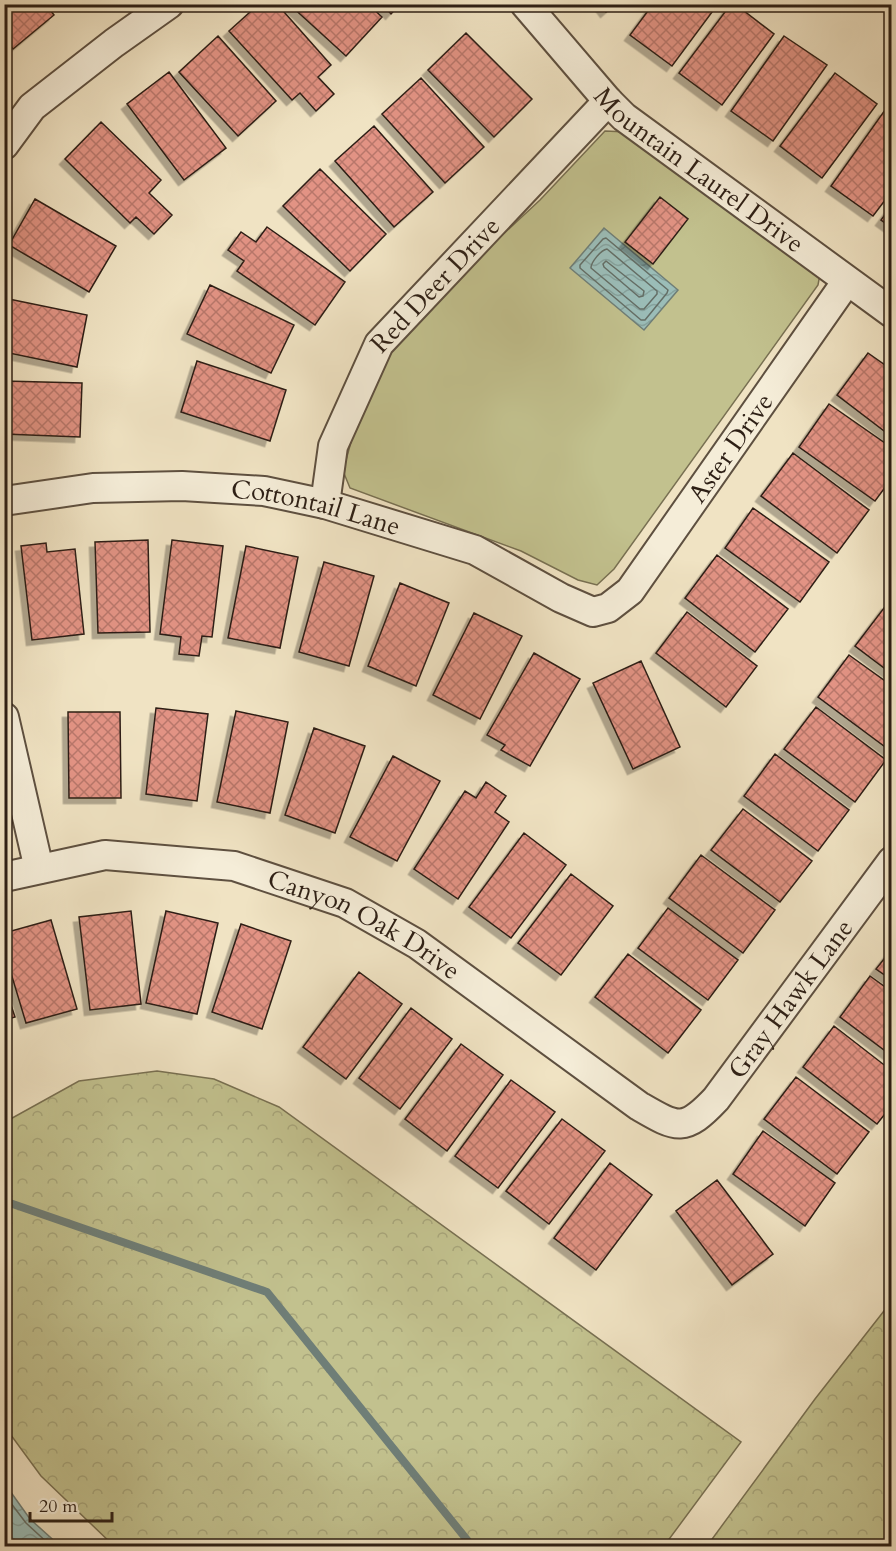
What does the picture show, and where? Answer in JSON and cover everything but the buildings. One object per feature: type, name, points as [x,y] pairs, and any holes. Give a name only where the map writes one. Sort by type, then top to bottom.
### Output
[{"type":"street","points":[[4,145],[32,107],[114,43],[170,4]]},
{"type":"street","name":"Mountain Laurel Drive","points":[[525,4],[624,117],[891,313]]},
{"type":"street","name":"Red Deer Drive","points":[[326,504],[333,446],[379,344],[608,101]]},
{"type":"street","name":"Aster Drive","points":[[608,608],[630,591],[847,281]]},
{"type":"street","name":"Cottontail Lane","points":[[4,501],[93,488],[182,486],[264,490],[326,504],[475,550],[561,598],[593,612],[608,608]]},
{"type":"street","points":[[4,717],[39,869]]},
{"type":"street","name":"Canyon Oak Drive","points":[[4,877],[105,855],[234,866],[345,903],[417,944],[639,1106],[665,1121],[680,1125]]},
{"type":"street","name":"Gray Hawk Lane","points":[[680,1125],[698,1118],[716,1099],[891,861]]},
{"type":"green space","points":[[605,131],[627,132],[820,274],[818,285],[614,569],[597,585],[578,580],[521,551],[350,488],[343,471],[354,431],[386,348],[431,301],[540,200]]},
{"type":"green space","points":[[157,1071],[214,1079],[279,1107],[741,1442],[664,1546],[114,1546],[41,1476],[5,1427],[5,1122],[79,1081]]},
{"type":"green space","points":[[891,1302],[891,1546],[707,1546],[815,1399]]},
{"type":"water","points":[[604,228],[678,290],[644,330],[570,268]]},
{"type":"water","points":[[5,1484],[30,1519],[60,1546],[5,1546]]},
{"type":"waterway","points":[[4,1201],[267,1292],[472,1546]]}]
